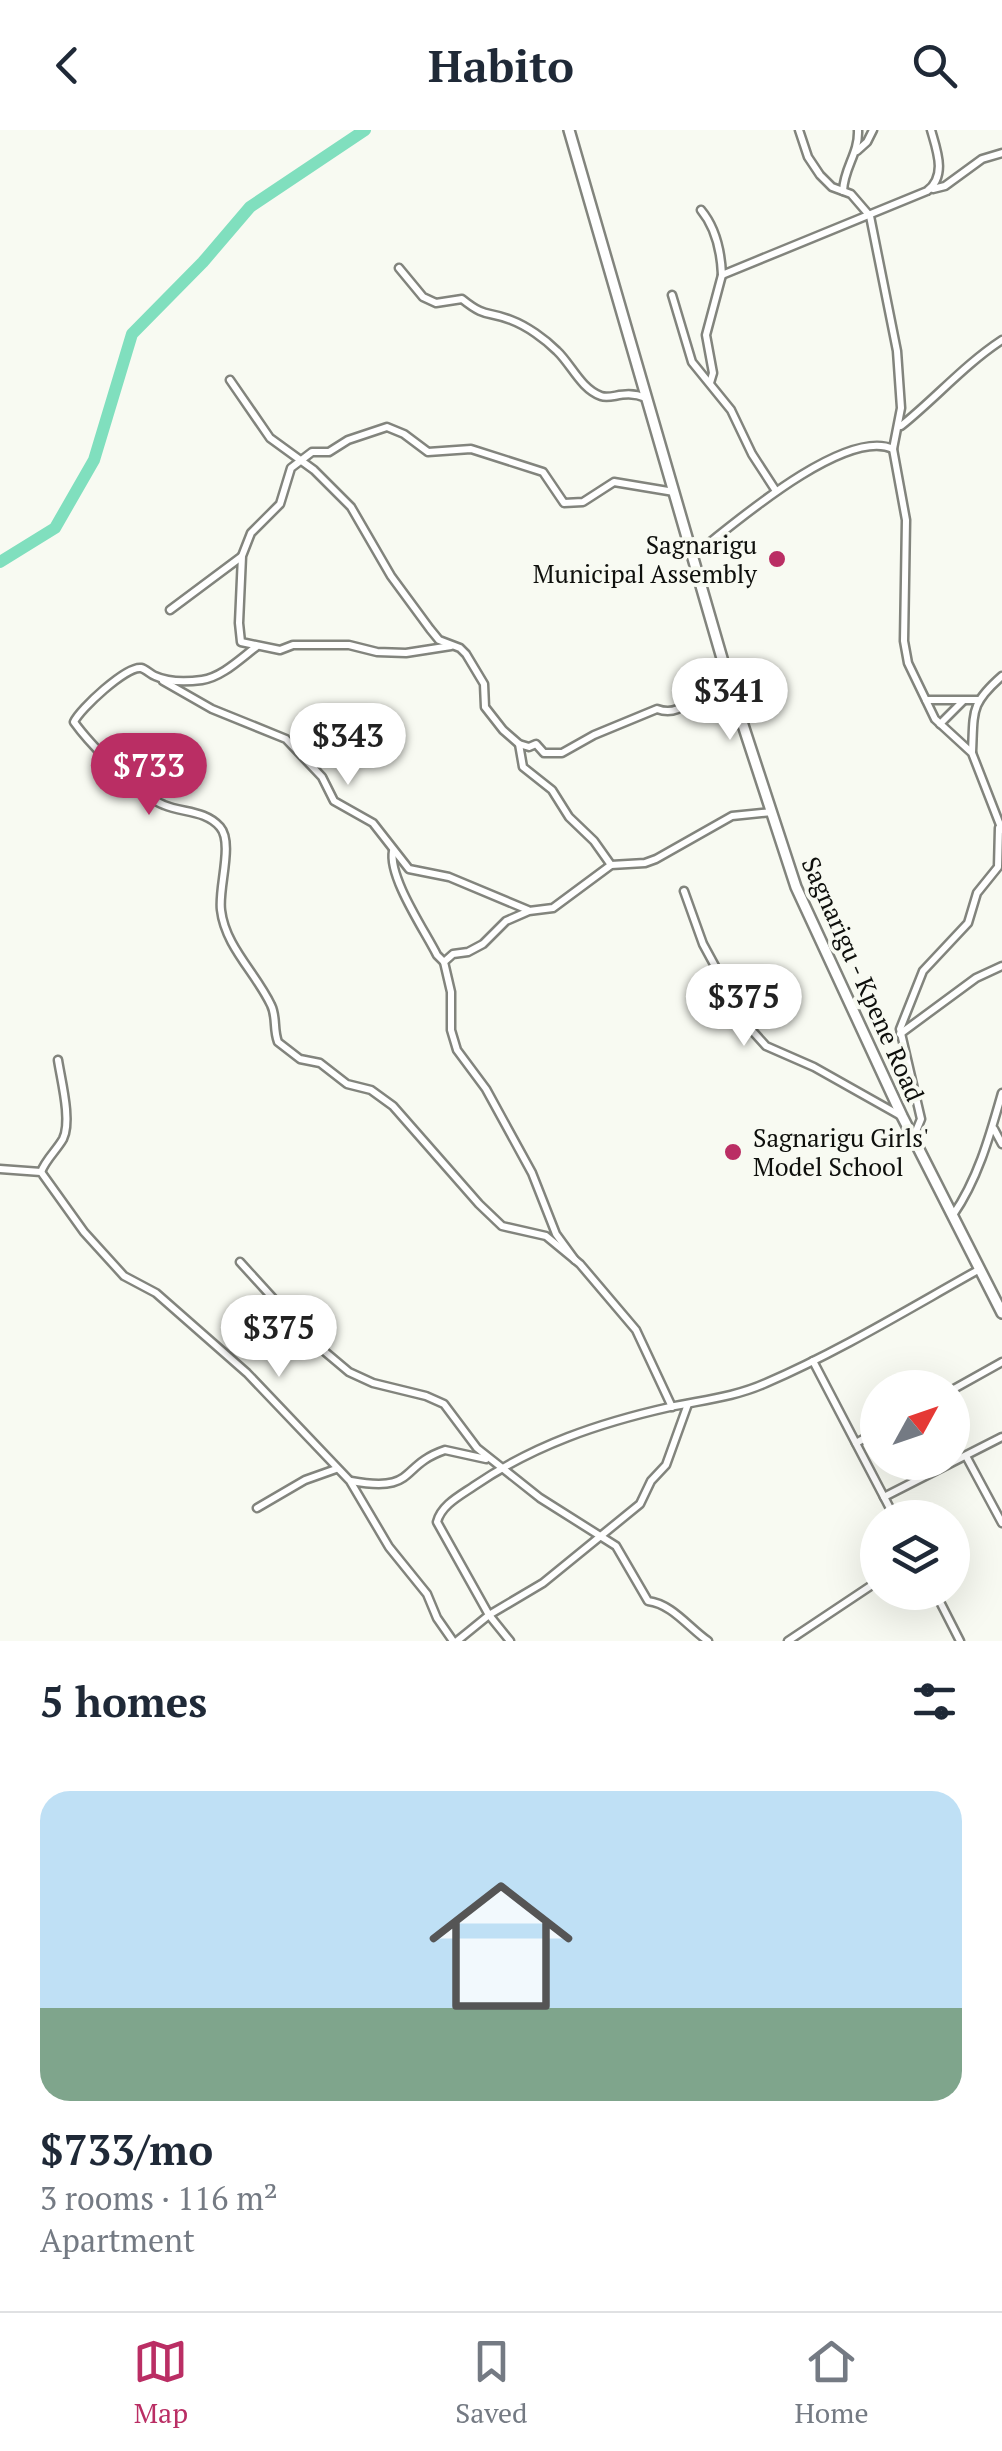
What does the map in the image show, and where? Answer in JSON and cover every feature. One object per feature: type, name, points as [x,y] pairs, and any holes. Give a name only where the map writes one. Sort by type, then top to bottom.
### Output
[{"type":"street","name":"Sagnarigu - Kpene Road","points":[[569,130],[728,679],[796,887],[902,1116],[1002,1314]]},
{"type":"street","points":[[799,130],[808,157],[820,175],[832,187],[851,194],[870,216],[897,351],[900,427],[893,449],[906,520],[904,641],[908,663],[940,724],[972,753]]},
{"type":"street","points":[[857,151],[858,130]]},
{"type":"street","points":[[843,190],[846,167],[873,130]]},
{"type":"street","points":[[927,191],[940,170],[931,130]]},
{"type":"street","points":[[722,274],[945,186],[982,159],[1002,153]]},
{"type":"street","points":[[701,210],[720,250],[722,274],[706,334],[713,372],[710,384]]},
{"type":"street","points":[[399,268],[423,297],[436,303],[462,299],[482,315],[518,323],[560,353],[595,393],[605,398],[630,392],[646,398]]},
{"type":"street","points":[[672,295],[692,362],[730,410],[776,491]]},
{"type":"street","points":[[900,427],[935,398],[966,364],[1002,340]]},
{"type":"street","points":[[230,380],[270,438],[340,493],[391,576],[439,640],[466,654],[484,684],[485,707],[520,744],[536,744],[544,753],[554,755],[570,751],[594,734],[658,709],[667,713],[684,707],[701,691],[728,679]]},
{"type":"street","points":[[450,646],[406,653],[311,644],[280,650],[241,642],[242,556],[251,532],[280,504],[291,468],[300,460],[312,452],[329,452],[348,440],[387,427],[428,452],[471,448],[543,472],[564,502],[583,502],[614,482],[674,492]]},
{"type":"street","points":[[693,556],[776,491],[844,453],[884,444],[893,449]]},
{"type":"street","points":[[170,610],[242,556]]},
{"type":"street","points":[[160,678],[204,680],[256,647]]},
{"type":"street","points":[[529,911],[449,877],[409,869],[374,823],[334,801],[313,766],[286,739],[212,710],[141,668],[132,670],[96,696],[74,722],[148,796],[162,805],[204,815],[220,826],[226,838],[220,908],[225,925],[271,1005],[278,1042],[300,1059],[320,1063],[347,1084],[370,1090],[393,1106],[502,1226],[546,1236],[576,1261]]},
{"type":"street","points":[[914,1136],[921,1120],[899,1034],[923,971],[968,923],[978,893],[998,866],[1000,827],[972,753],[974,710],[978,700],[1002,676]]},
{"type":"street","points":[[926,700],[978,700]]},
{"type":"street","points":[[940,724],[964,700]]},
{"type":"street","points":[[520,744],[524,767],[552,790],[568,817],[594,841],[611,866]]},
{"type":"street","points":[[444,962],[453,954],[483,944],[506,921],[529,911],[553,908],[611,866],[656,859],[732,816],[772,812]]},
{"type":"street","points":[[393,850],[391,861],[409,902],[444,962],[451,992],[451,1030],[457,1050],[486,1089],[532,1174],[556,1234],[636,1330],[672,1407]]},
{"type":"street","points":[[684,891],[703,944],[747,1025],[766,1046],[814,1067],[902,1116]]},
{"type":"street","points":[[899,1034],[968,983],[1002,966]]},
{"type":"street","points":[[41,1172],[68,1125],[58,1060]]},
{"type":"street","points":[[953,1216],[970,1186],[1002,1093]]},
{"type":"street","points":[[993,1128],[1002,1144]]},
{"type":"street","points":[[0,1170],[41,1172]]},
{"type":"street","points":[[41,1172],[84,1232],[118,1269],[131,1281],[156,1293],[247,1373],[350,1481],[455,1641],[543,1583],[640,1504],[651,1481],[666,1465],[688,1404]]},
{"type":"street","points":[[240,1262],[329,1356],[360,1378],[444,1404],[490,1460],[620,1550],[648,1601],[670,1609],[708,1641]]},
{"type":"street","points":[[510,1641],[489,1615],[437,1522],[444,1509],[502,1468],[561,1438],[751,1390],[980,1269]]},
{"type":"street","points":[[813,1360],[884,1498],[919,1480]]},
{"type":"street","points":[[970,1380],[1002,1362]]},
{"type":"street","points":[[970,1454],[1002,1437]]},
{"type":"street","points":[[856,1443],[860,1441]]},
{"type":"street","points":[[350,1481],[386,1485],[399,1482],[445,1450],[490,1460]]},
{"type":"street","points":[[970,1463],[1002,1523]]},
{"type":"street","points":[[257,1508],[305,1480],[337,1470]]},
{"type":"street","points":[[788,1641],[860,1593]]},
{"type":"street","points":[[944,1610],[960,1641]]},
{"type":"waterway","points":[[0,562],[55,528],[94,460],[132,334],[203,262],[250,207],[365,130]]},
{"type":"place","name":"Sagnarigu Municipal Assembly","points":[[777,559]]},
{"type":"place","name":"Sagnarigu Girls' Model School","points":[[733,1152]]}]
